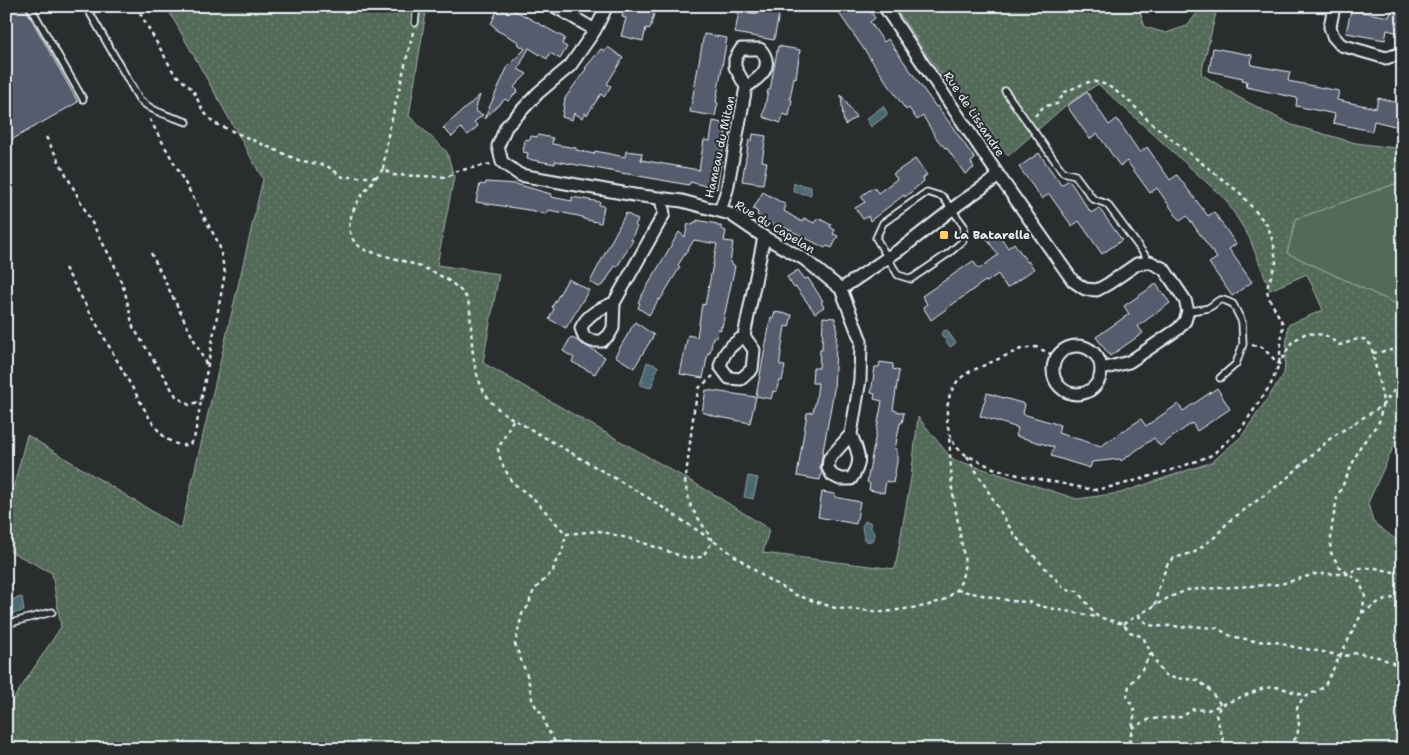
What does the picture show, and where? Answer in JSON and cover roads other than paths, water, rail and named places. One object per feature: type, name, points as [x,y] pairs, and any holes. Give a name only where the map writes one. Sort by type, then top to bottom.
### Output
[{"type":"street","points":[[554,6],[595,30],[607,6]]},
{"type":"street","name":"Rue de Lissandre","points":[[841,289],[887,258],[999,176],[884,6]]},
{"type":"street","points":[[1334,6],[1330,27],[1333,36],[1341,45],[1386,58],[1403,53]]},
{"type":"street","name":"Rue du Capelan","points":[[595,30],[570,66],[538,93],[506,127],[498,146],[502,162],[520,175],[682,201],[730,214],[764,237],[804,259],[841,289],[861,341],[860,380],[851,434]]},
{"type":"street","name":"Hameau du Mitan","points":[[720,211],[727,190],[746,87]]},
{"type":"street","points":[[999,176],[1072,281],[1085,289],[1097,290],[1137,264],[1150,262],[1164,269],[1185,300],[1188,312],[1185,321],[1178,329],[1129,362],[1102,369]]},
{"type":"street","points":[[614,302],[664,214],[660,198]]},
{"type":"street","points":[[744,336],[754,350],[752,369],[741,380],[729,378],[720,366],[728,348],[744,336],[764,237]]},
{"type":"street","points":[[1078,345],[1095,352],[1102,369],[1098,383],[1093,389],[1077,395],[1061,389],[1053,375],[1053,367],[1057,357],[1070,346],[1078,345]]},
{"type":"lane","points":[[30,6],[83,99]]},
{"type":"lane","points":[[86,6],[139,99],[146,106],[187,122]]},
{"type":"lane","points":[[415,23],[417,6]]},
{"type":"lane","points":[[1005,91],[1063,172],[1075,175],[1093,199],[1106,204],[1150,262]]},
{"type":"lane","points":[[927,192],[943,197],[952,209],[964,226],[963,241],[950,253],[911,279],[898,275],[876,238],[882,223],[927,192]]},
{"type":"lane","points":[[1188,312],[1209,308],[1216,300],[1224,300],[1233,304],[1242,322],[1243,344],[1236,364],[1220,378]]},
{"type":"lane","points":[[6,624],[52,612]]},
{"type":"water","points":[[883,106],[888,114],[871,127],[866,119]]},
{"type":"water","points":[[794,183],[811,187],[811,195],[793,192]]},
{"type":"water","points":[[947,330],[956,343],[950,347],[941,334]]},
{"type":"water","points":[[647,362],[658,366],[651,388],[640,385]]},
{"type":"water","points":[[748,476],[758,478],[753,499],[744,497]]},
{"type":"water","points":[[865,521],[870,522],[875,534],[874,539],[871,541],[864,540],[862,526]]},
{"type":"water","points":[[22,597],[24,611],[6,615],[6,601]]},
{"type":"place","name":"La Batarelle","points":[[944,235]]}]
